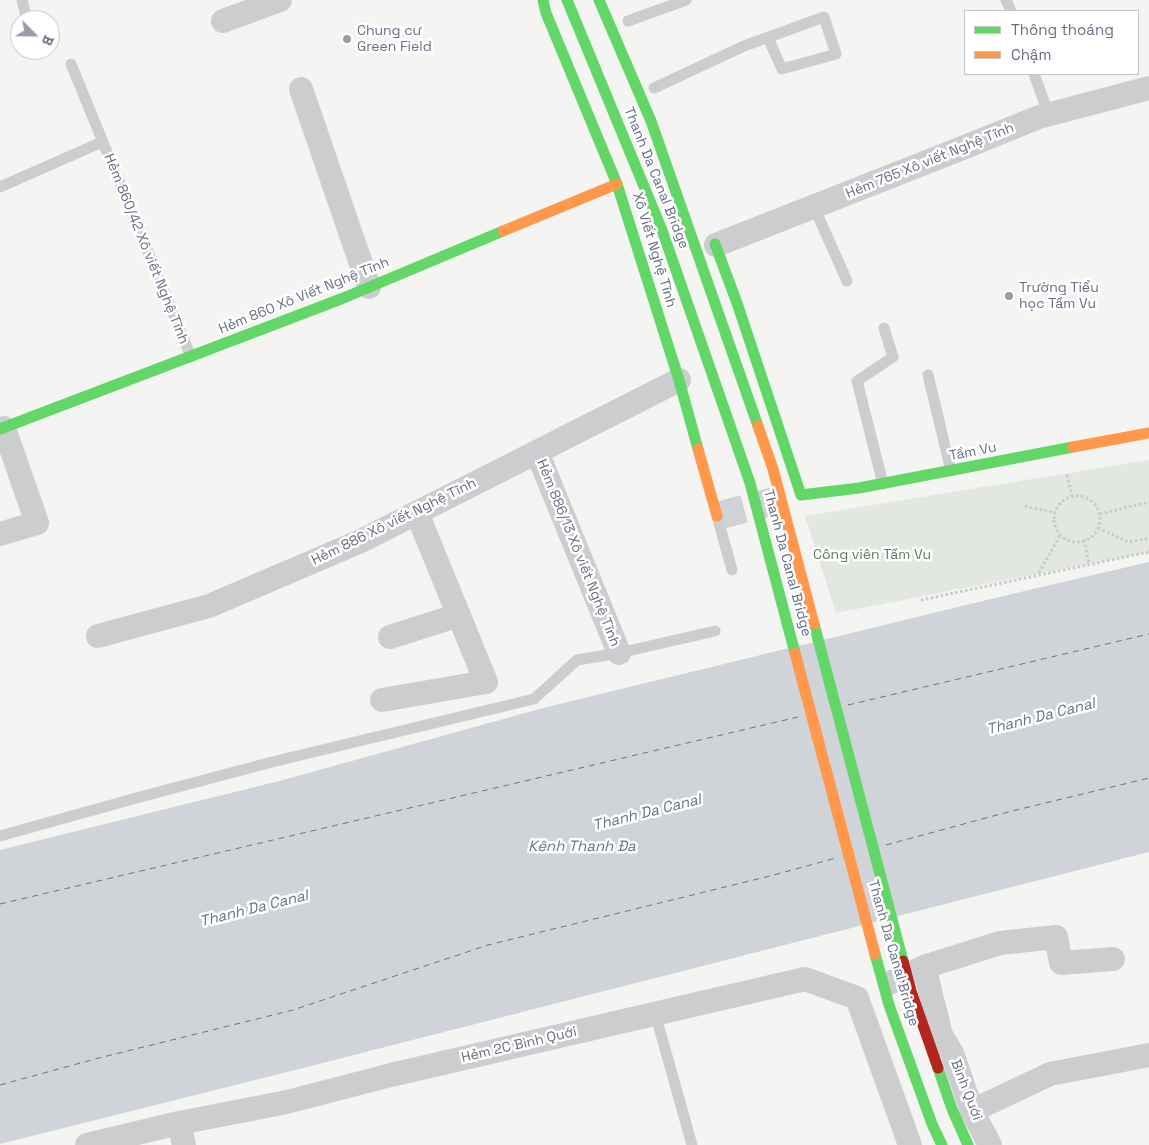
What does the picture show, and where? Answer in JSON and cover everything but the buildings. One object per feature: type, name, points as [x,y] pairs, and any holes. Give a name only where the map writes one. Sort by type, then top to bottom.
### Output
[{"type":"main road","name":"Xô Viết Nghệ Tĩnh","points":[[544,0],[546,14],[617,184],[679,380],[717,516]]},
{"type":"main road","name":"Thanh Da Canal Bridge","points":[[567,0],[662,230],[750,483],[889,1005],[932,1124],[942,1145]]},
{"type":"main road","name":"Thanh Da Canal Bridge","points":[[600,0],[651,121],[773,469],[911,991],[952,1108],[968,1145]]},
{"type":"main road","name":"Hẻm 860 Xô Viết Nghệ Tĩnh","points":[[1,425],[191,357],[369,287],[617,184]]},
{"type":"main road","name":"Tầm Vu","points":[[714,241],[737,303],[801,494],[883,484],[1149,434]]},
{"type":"street","points":[[222,21],[280,0]]},
{"type":"street","name":"Hẻm 765 Xô viết Nghệ Tĩnh","points":[[714,241],[814,207],[1039,117],[1149,88]]},
{"type":"street","points":[[301,90],[369,287]]},
{"type":"street","name":"Hẻm 886 Xô viết Nghệ Tĩnh","points":[[98,636],[209,606],[361,541],[679,380]]},
{"type":"street","points":[[0,534],[37,523],[1,425]]},
{"type":"street","name":"Hẻm 886/13 Xô viết Nghệ Tĩnh","points":[[537,452],[619,653]]},
{"type":"street","points":[[382,700],[486,682],[417,513]]},
{"type":"street","points":[[390,637],[459,615]]},
{"type":"street","points":[[910,1145],[857,998],[924,967],[1000,944],[1056,937],[1062,963],[1113,959]]},
{"type":"street","name":"Bình Quới","points":[[924,967],[940,1035],[952,1053],[972,1111],[990,1145]]},
{"type":"street","name":"Hẻm 2C Bình Quới","points":[[87,1145],[181,1134],[287,1102],[391,1075],[805,979],[857,998]]},
{"type":"street","points":[[878,1058],[940,1035]]},
{"type":"street","points":[[972,1111],[1050,1074],[1149,1055]]},
{"type":"lane","points":[[628,22],[686,0]]},
{"type":"lane","points":[[654,88],[744,46],[824,18],[836,54],[782,69],[768,38]]},
{"type":"lane","name":"Hẻm 860/42 Xô viết Nghệ Tĩnh","points":[[70,64],[191,357]]},
{"type":"lane","points":[[1034,75],[1049,114]]},
{"type":"lane","name":"Hẻm 860/42 Xô viết Nghệ Tĩnh","points":[[0,187],[102,142]]},
{"type":"lane","points":[[814,207],[847,281]]},
{"type":"lane","points":[[883,484],[857,381],[892,357],[884,328]]},
{"type":"lane","points":[[928,374],[950,471]]},
{"type":"lane","points":[[717,516],[732,570]]},
{"type":"lane","points":[[0,836],[276,761],[534,699],[577,660],[715,632]]},
{"type":"lane","points":[[655,1013],[692,1145]]},
{"type":"path","points":[[1070,497],[1085,497],[1097,506],[1100,514],[1098,528],[1088,539],[1084,540],[1073,541],[1066,539],[1060,535],[1054,521],[1058,506],[1070,497]]},
{"type":"path","points":[[1100,514],[1149,502]]},
{"type":"path","points":[[1025,506],[1055,513]]},
{"type":"path","points":[[1098,528],[1129,542],[1149,538]]},
{"type":"path","points":[[1039,573],[1060,535]]},
{"type":"path","points":[[1084,540],[1089,563]]},
{"type":"path","points":[[921,600],[1149,552]]},
{"type":"green space","name":"Công viên Tầm Vu","points":[[1149,460],[1149,552],[836,613],[805,516]]},
{"type":"water","name":"Kênh Thanh Đa","points":[[1149,562],[1149,852],[0,1144],[0,850],[283,780],[543,708]]},
{"type":"ferry route","points":[[848,705],[1149,634]]},
{"type":"ferry route","points":[[0,904],[798,717]]},
{"type":"ferry route","points":[[886,845],[1008,812],[1149,778]]},
{"type":"ferry route","points":[[0,1085],[95,1059],[293,1010],[488,945],[836,858]]},
{"type":"tunnel","points":[[717,516],[778,500]]},
{"type":"traffic: fast","points":[[543,0],[546,13],[617,184],[679,380],[698,449]]},
{"type":"traffic: fast","points":[[567,0],[662,230],[750,483],[795,653]]},
{"type":"traffic: fast","points":[[599,0],[651,121],[758,426]]},
{"type":"traffic: fast","points":[[0,429],[341,299],[503,231]]},
{"type":"traffic: fast","points":[[715,244],[737,303],[801,495],[859,488],[1073,447]]},
{"type":"traffic: fast","points":[[814,624],[903,961]]},
{"type":"traffic: fast","points":[[875,954],[889,1005],[932,1124],[942,1145]]},
{"type":"traffic: fast","points":[[938,1068],[952,1109],[968,1145]]},
{"type":"traffic: slow","points":[[503,231],[617,184]]},
{"type":"traffic: slow","points":[[758,426],[773,469],[814,624]]},
{"type":"traffic: slow","points":[[1073,447],[1149,433]]},
{"type":"traffic: slow","points":[[698,449],[717,516]]},
{"type":"traffic: slow","points":[[795,653],[875,954]]},
{"type":"traffic: jam","points":[[903,961],[911,991],[938,1068]]},
{"type":"place","name":"Chung cư Green Field","points":[[347,39]]},
{"type":"place","name":"Trường Tiểu học Tầm Vu","points":[[1009,296]]},
{"type":"water label","name":"Thanh Da Canal","points":[[1041,717]]},
{"type":"water label","name":"Thanh Da Canal","points":[[647,813]]},
{"type":"water label","name":"Thanh Da Canal","points":[[254,909]]}]
